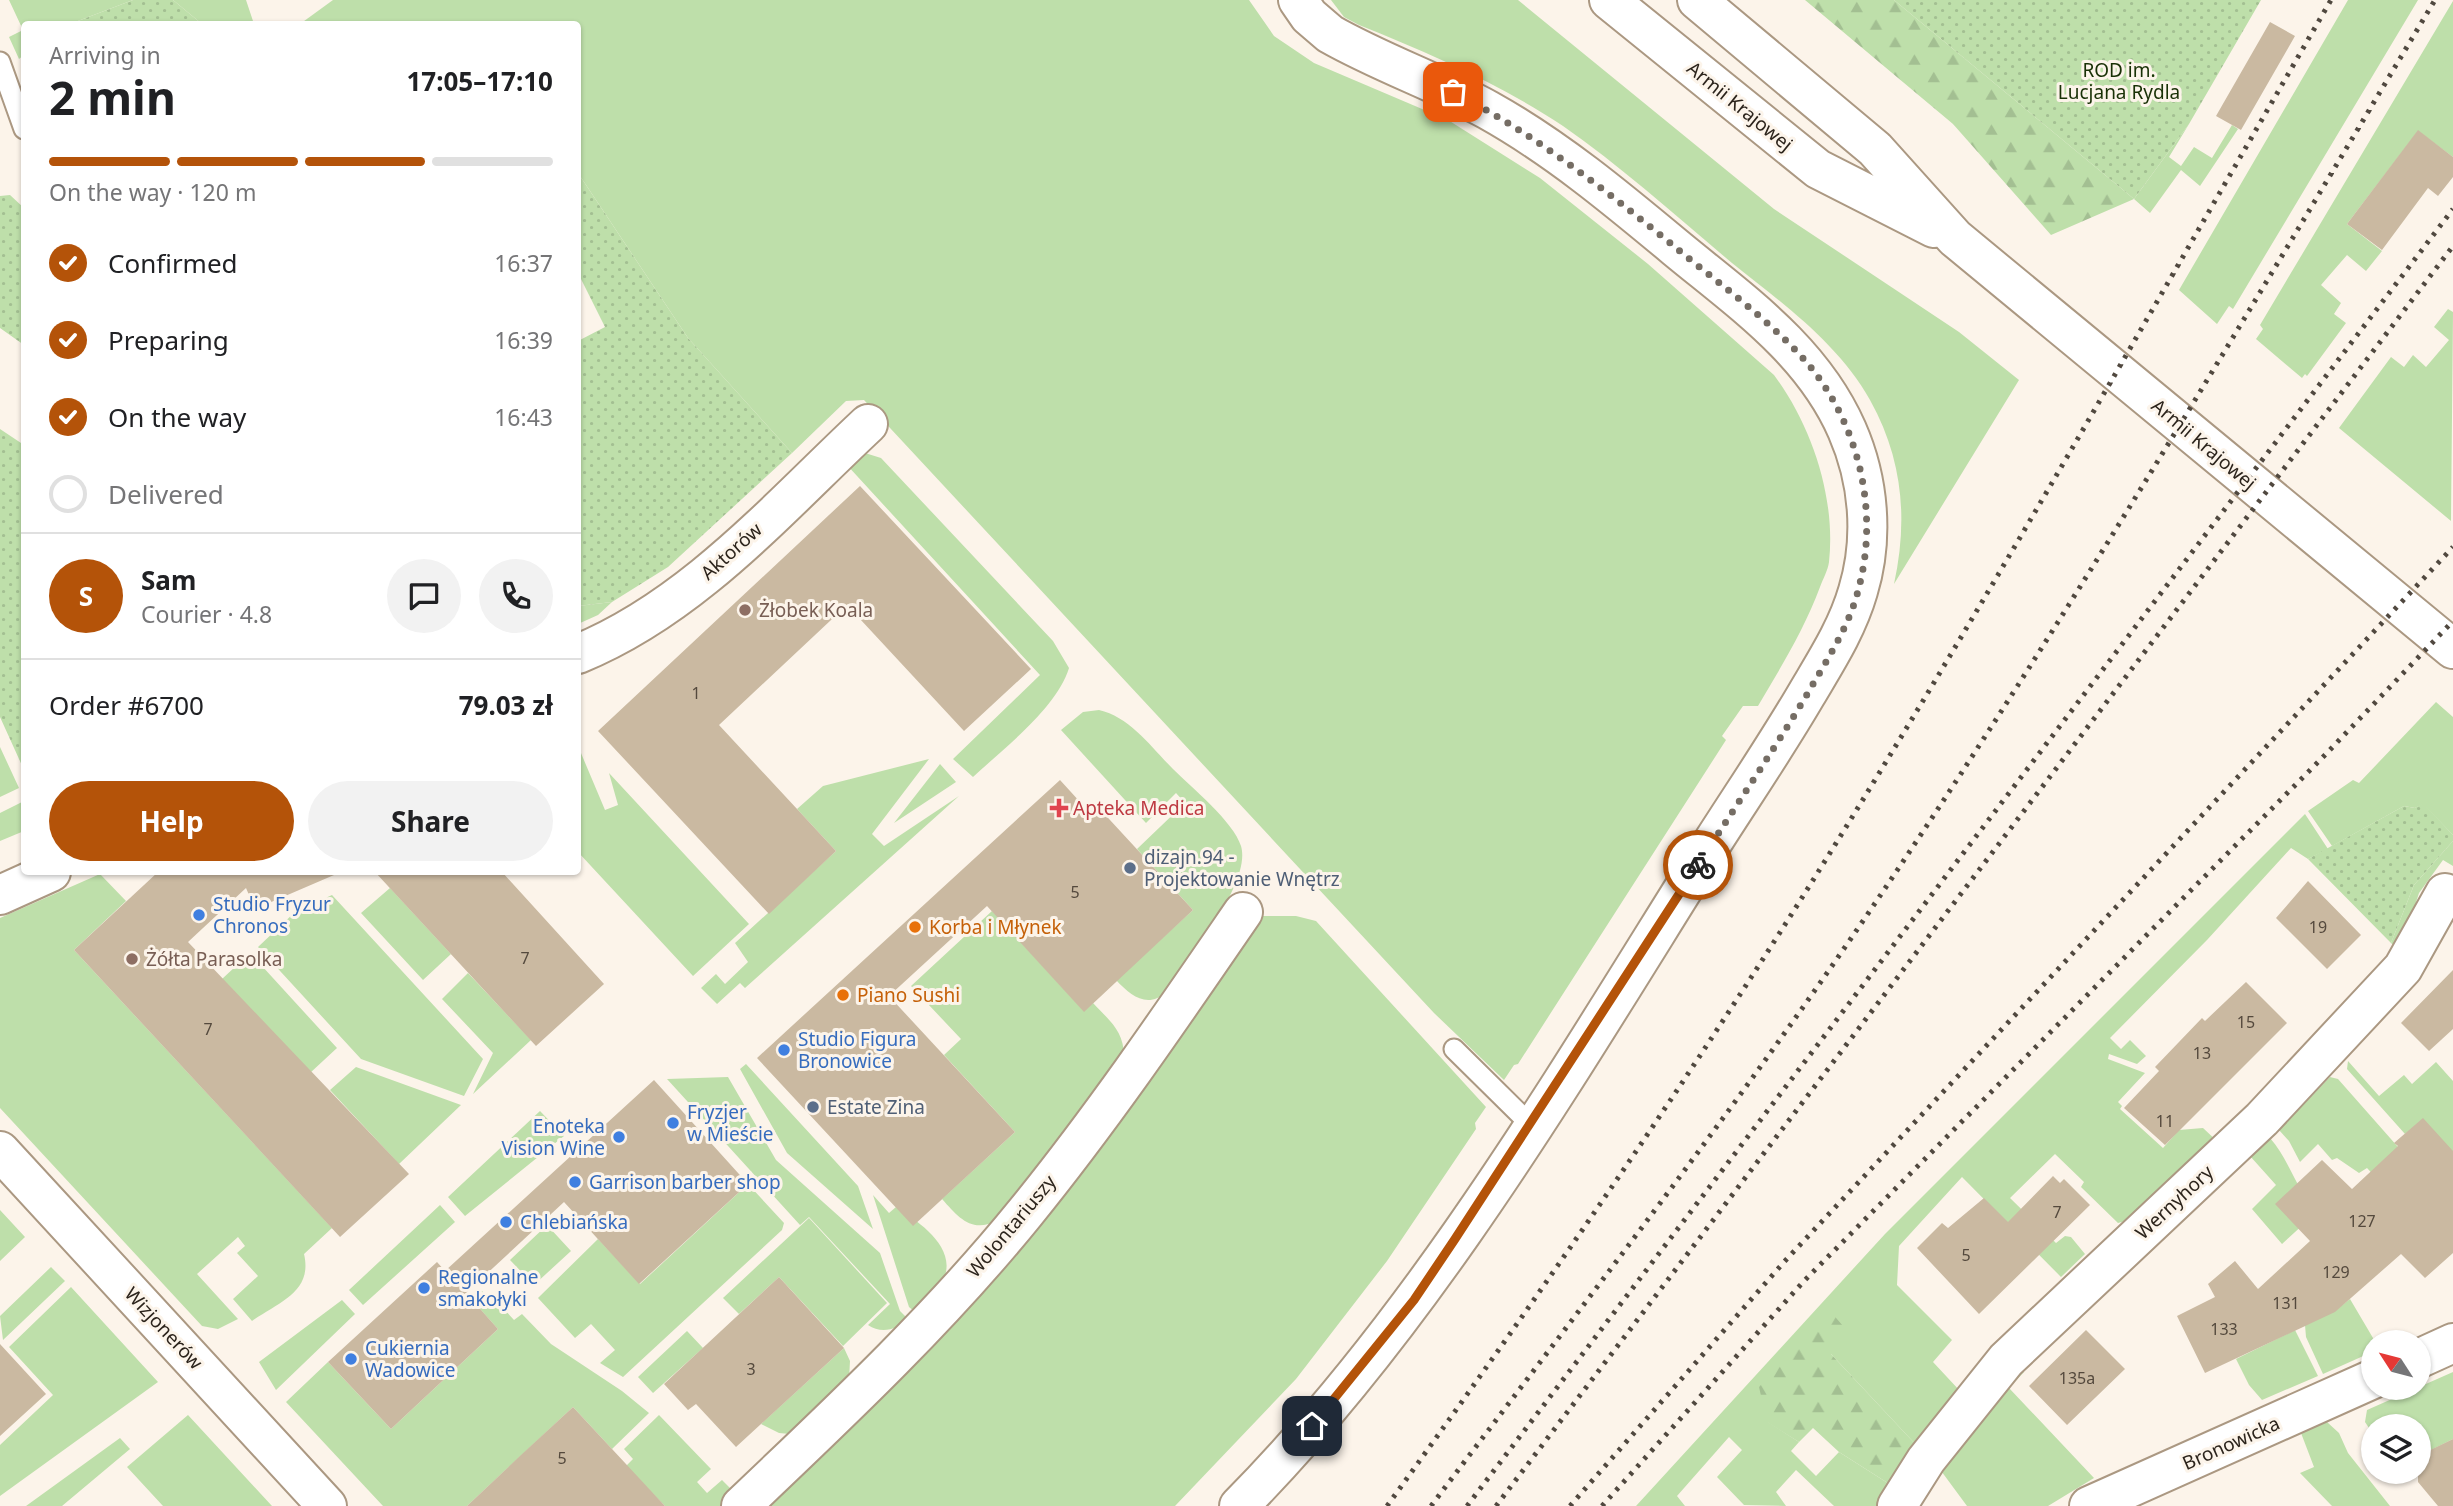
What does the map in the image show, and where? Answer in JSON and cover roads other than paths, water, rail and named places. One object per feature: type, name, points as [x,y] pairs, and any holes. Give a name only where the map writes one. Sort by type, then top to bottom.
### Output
[{"type":"street","points":[[1239,1506],[1343,1391],[1406,1309],[1531,1125],[1788,726],[1838,641],[1859,589],[1866,555],[1867,502],[1862,476],[1847,430],[1835,405],[1803,358],[1780,335],[1559,155],[1487,109],[1330,34],[1309,16],[1298,0]]},
{"type":"street","name":"Armii Krajowej","points":[[1609,0],[1818,169],[1955,238]]},
{"type":"street","name":"Armii Krajowej","points":[[1698,0],[1875,149],[1955,238],[2453,649]]},
{"type":"street","name":"Aktorów","points":[[581,653],[625,632],[664,609],[734,549],[868,424]]},
{"type":"street","points":[[0,895],[44,875]]},
{"type":"street","name":"Wernyhory","points":[[1897,1506],[1940,1441],[2006,1360],[2262,1119],[2403,968],[2445,893]]},
{"type":"street","name":"Wolontariuszy","points":[[741,1506],[923,1327],[1017,1223],[1155,1041],[1243,912]]},
{"type":"street","name":"Wizjonerów","points":[[0,1151],[327,1506]]},
{"type":"street","points":[[2431,1353],[2453,1343]]},
{"type":"street","name":"Bronowicka","points":[[2089,1506],[2361,1384]]},
{"type":"lane","points":[[0,62],[21,121]]},
{"type":"lane","points":[[1454,1049],[1531,1125]]},
{"type":"railway","points":[[1387,1506],[1618,1177],[1785,925],[1902,736],[2026,527],[2331,0]]},
{"type":"railway","points":[[1431,1506],[1783,1036],[1894,875],[2103,550],[2435,0]]},
{"type":"railway","points":[[1467,1506],[2453,209]]},
{"type":"railway","points":[[1496,1506],[2453,246]]},
{"type":"railway","points":[[1570,1506],[1784,1262],[2453,547]]},
{"type":"railway","points":[[1602,1506],[1804,1281],[2324,756],[2453,621]]},
{"type":"place","name":"Żłobek Koala","points":[[745,610]]},
{"type":"place","name":"Apteka Medica","points":[[1059,808]]},
{"type":"place","name":"dizajn.94 - Projektowanie Wnętrz","points":[[1130,868]]},
{"type":"place","name":"Studio Fryzur Chronos","points":[[199,915]]},
{"type":"place","name":"Korba i Młynek","points":[[915,927]]},
{"type":"place","name":"Żółta Parasolka","points":[[132,959]]},
{"type":"place","name":"Piano Sushi","points":[[843,995]]},
{"type":"place","name":"Studio Figura Bronowice","points":[[784,1050]]},
{"type":"place","name":"Estate Zina","points":[[813,1107]]},
{"type":"place","name":"Fryzjer w Mieście","points":[[673,1123]]},
{"type":"place","name":"Enoteka Vision Wine","points":[[619,1137]]},
{"type":"place","name":"Garrison barber shop","points":[[575,1182]]},
{"type":"place","name":"Chlebiańska","points":[[506,1222]]},
{"type":"place","name":"Regionalne smakołyki","points":[[424,1288]]},
{"type":"place","name":"Cukiernia Wadowice","points":[[351,1359]]},
{"type":"park label","name":"ROD im. Lucjana Rydla","points":[[2119,81]]}]
